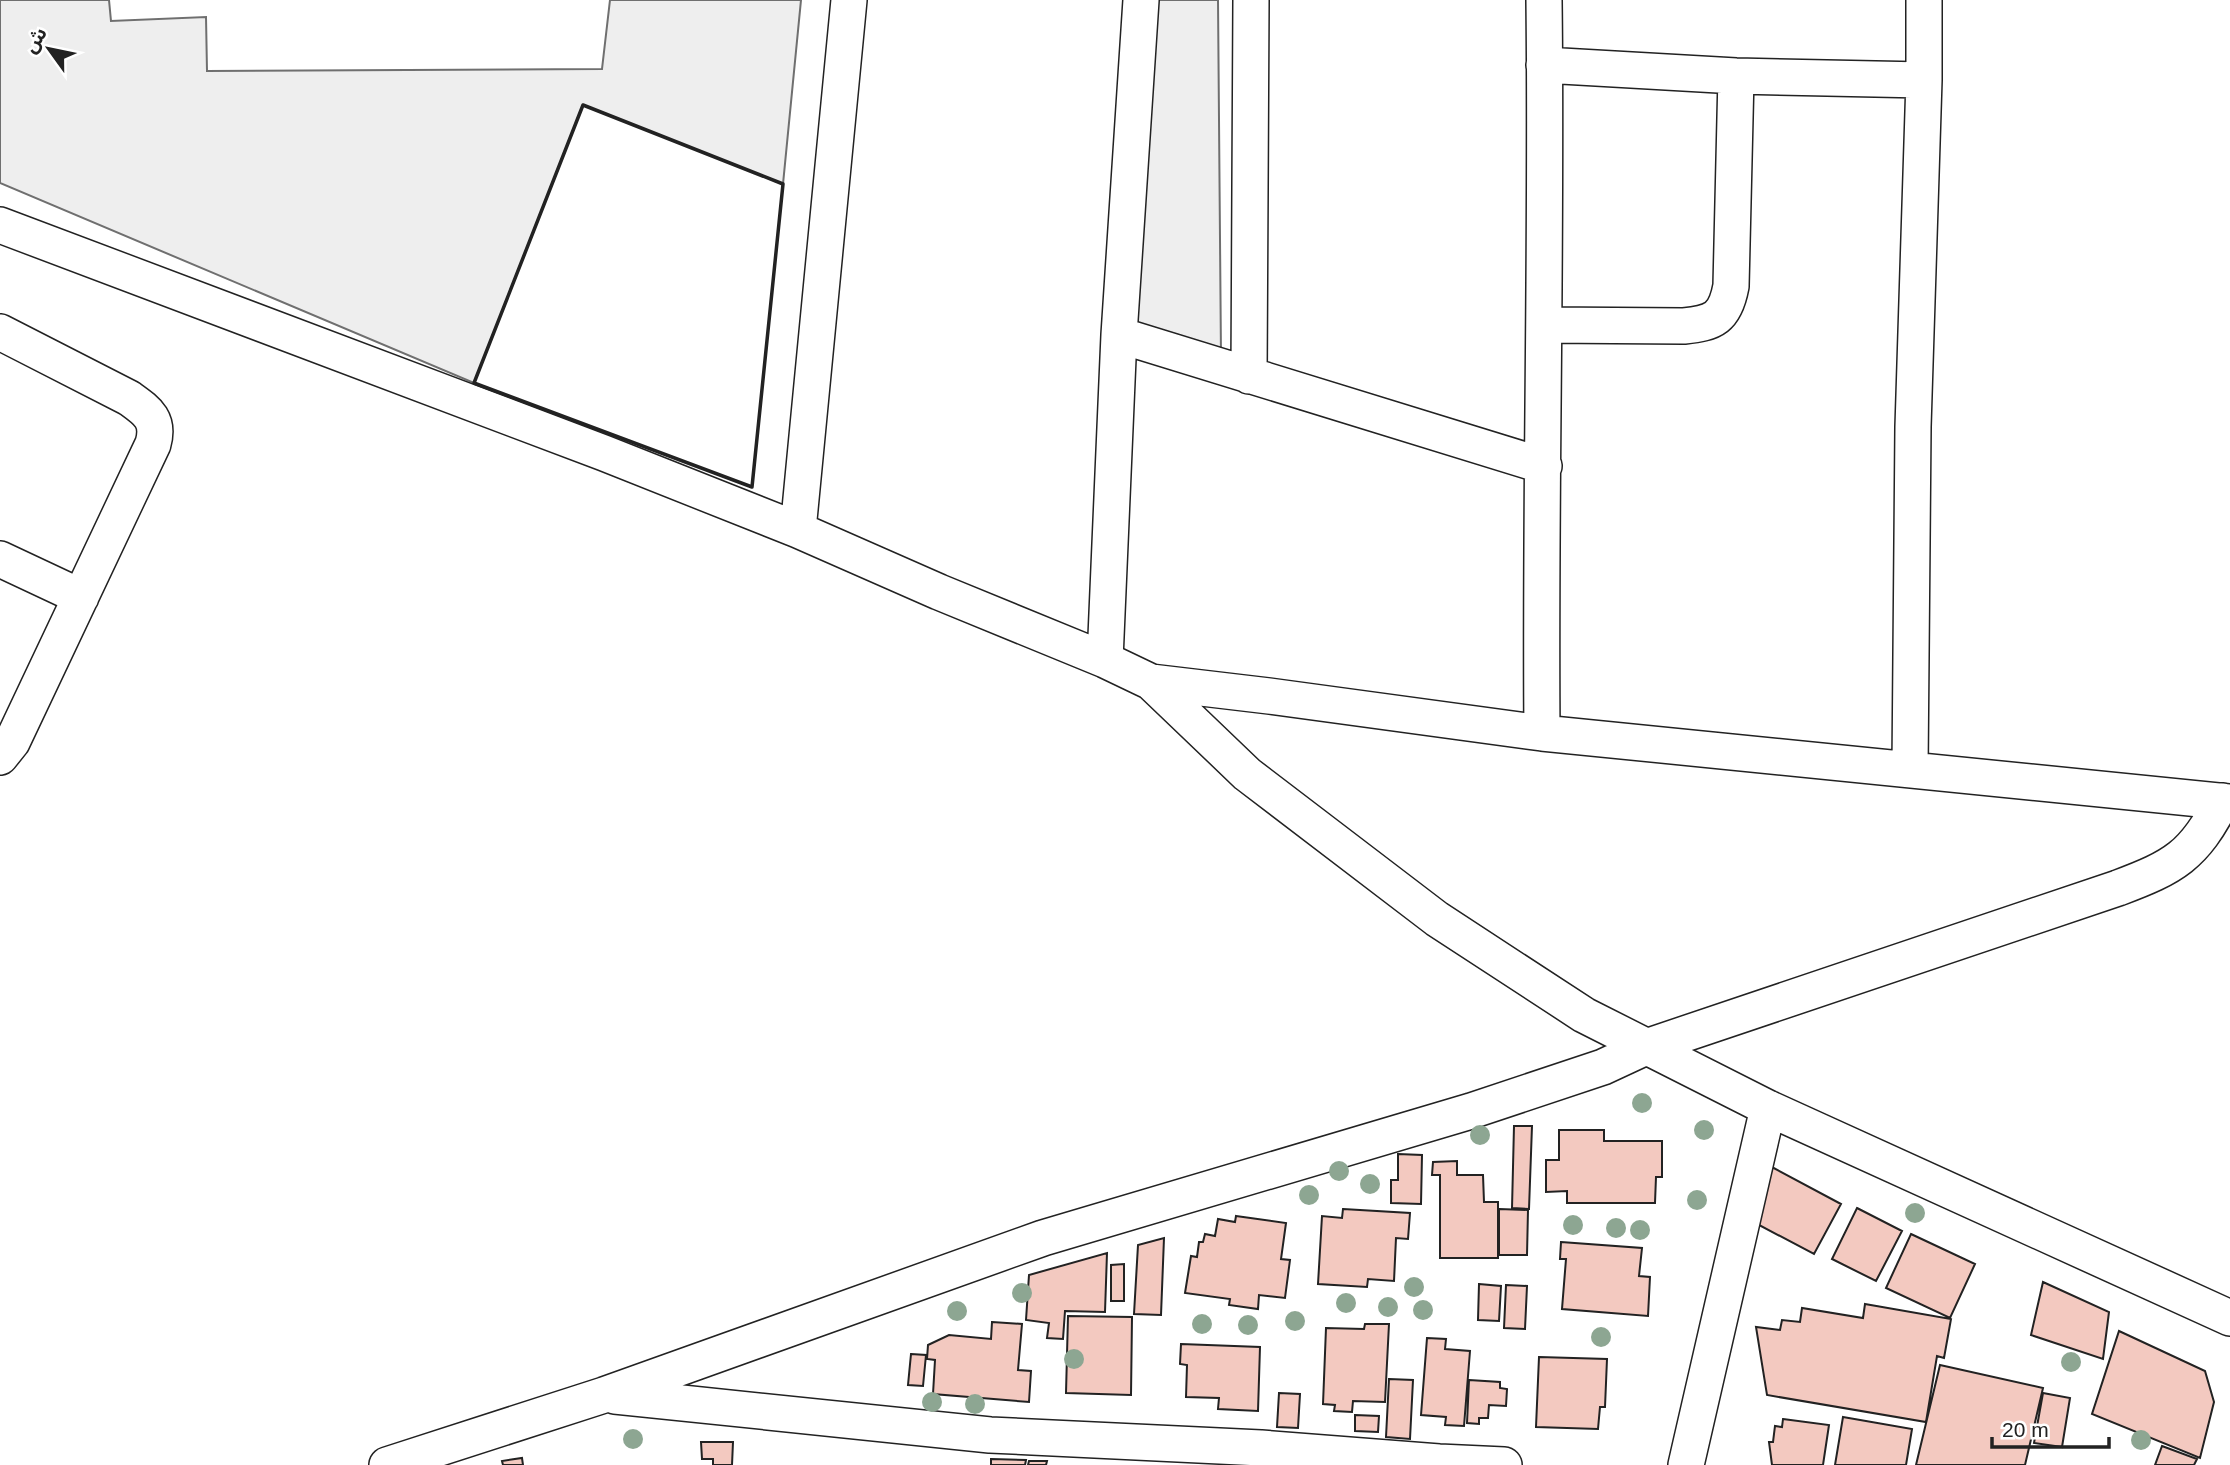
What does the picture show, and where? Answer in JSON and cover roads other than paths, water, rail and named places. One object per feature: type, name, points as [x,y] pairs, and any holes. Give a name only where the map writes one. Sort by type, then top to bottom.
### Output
[{"type":"street","points":[[798,530],[849,0]]},
{"type":"street","points":[[1105,660],[1119,335],[1141,0]]},
{"type":"street","points":[[1249,376],[1251,0]]},
{"type":"street","points":[[1542,733],[1544,0]]},
{"type":"street","points":[[1910,770],[1913,427],[1924,0]]},
{"type":"street","points":[[1544,65],[1736,76],[1924,80]]},
{"type":"street","points":[[1544,325],[1684,326],[1706,324],[1717,318],[1728,300],[1731,286],[1736,76]]},
{"type":"street","points":[[0,225],[604,453],[798,530],[1151,682],[1247,774],[1437,919],[1584,1015],[1768,1108],[2230,1318]]},
{"type":"street","points":[[0,332],[129,398],[146,410],[156,432],[153,444],[12,742],[0,757]]},
{"type":"street","points":[[1119,335],[1544,466]]},
{"type":"street","points":[[0,559],[81,597]]},
{"type":"street","points":[[1151,682],[1542,733],[2226,802]]},
{"type":"street","points":[[387,1465],[604,1395],[1044,1238],[1471,1111],[1603,1067],[1646,1047],[2151,875],[2177,862],[2195,846],[2226,802]]},
{"type":"street","points":[[1686,1465],[1768,1108]]},
{"type":"street","points":[[604,1395],[989,1450],[1504,1465]]}]
